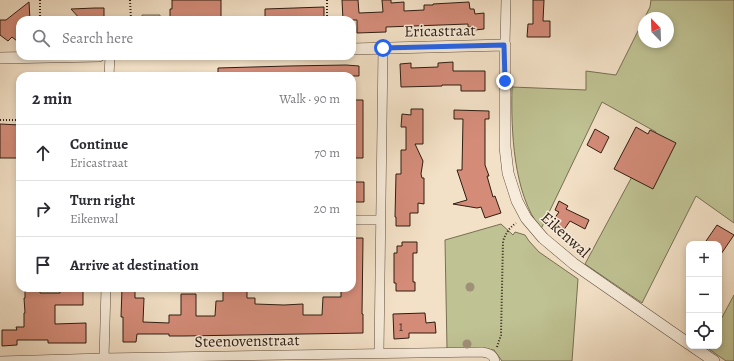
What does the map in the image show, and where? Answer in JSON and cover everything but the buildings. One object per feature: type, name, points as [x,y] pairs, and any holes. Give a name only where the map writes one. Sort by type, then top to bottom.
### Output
[{"type":"street","name":"Eikenwal","points":[[506,0],[504,45],[505,146],[508,174],[517,201],[526,218],[543,238],[574,264],[686,342]]},
{"type":"street","name":"Ericastraat","points":[[356,49],[504,45]]},
{"type":"street","points":[[379,353],[383,48]]},
{"type":"street","points":[[0,58],[16,58]]},
{"type":"street","points":[[109,72],[110,60]]},
{"type":"street","points":[[356,220],[380,220]]},
{"type":"street","points":[[104,358],[106,292]]},
{"type":"street","points":[[696,349],[714,361]]},
{"type":"street","name":"Steenovenstraat","points":[[0,361],[482,352],[489,354],[495,359]]},
{"type":"path","points":[[40,0],[40,16]]},
{"type":"path","points":[[130,0],[131,16]]},
{"type":"path","points":[[327,0],[327,16]]},
{"type":"path","points":[[0,120],[16,120]]},
{"type":"path","points":[[495,359],[501,335],[503,241],[511,226],[526,218]]},
{"type":"green space","points":[[651,0],[734,0],[734,223],[696,196],[642,303],[585,264],[656,132],[602,102],[541,229],[532,215],[519,180],[513,142],[512,87],[586,90],[586,71],[616,75],[638,31],[638,48],[674,48],[674,12],[647,12]]},
{"type":"green space","points":[[142,15],[160,15],[160,16]]},
{"type":"green space","points":[[501,224],[513,235],[515,232],[525,235],[539,252],[578,279],[572,361],[502,361],[494,350],[447,349],[445,240]]},
{"type":"green space","points":[[734,295],[734,361],[726,361],[709,349],[722,349],[722,317]]},
{"type":"route","points":[[383,48],[504,45],[505,81]]}]
